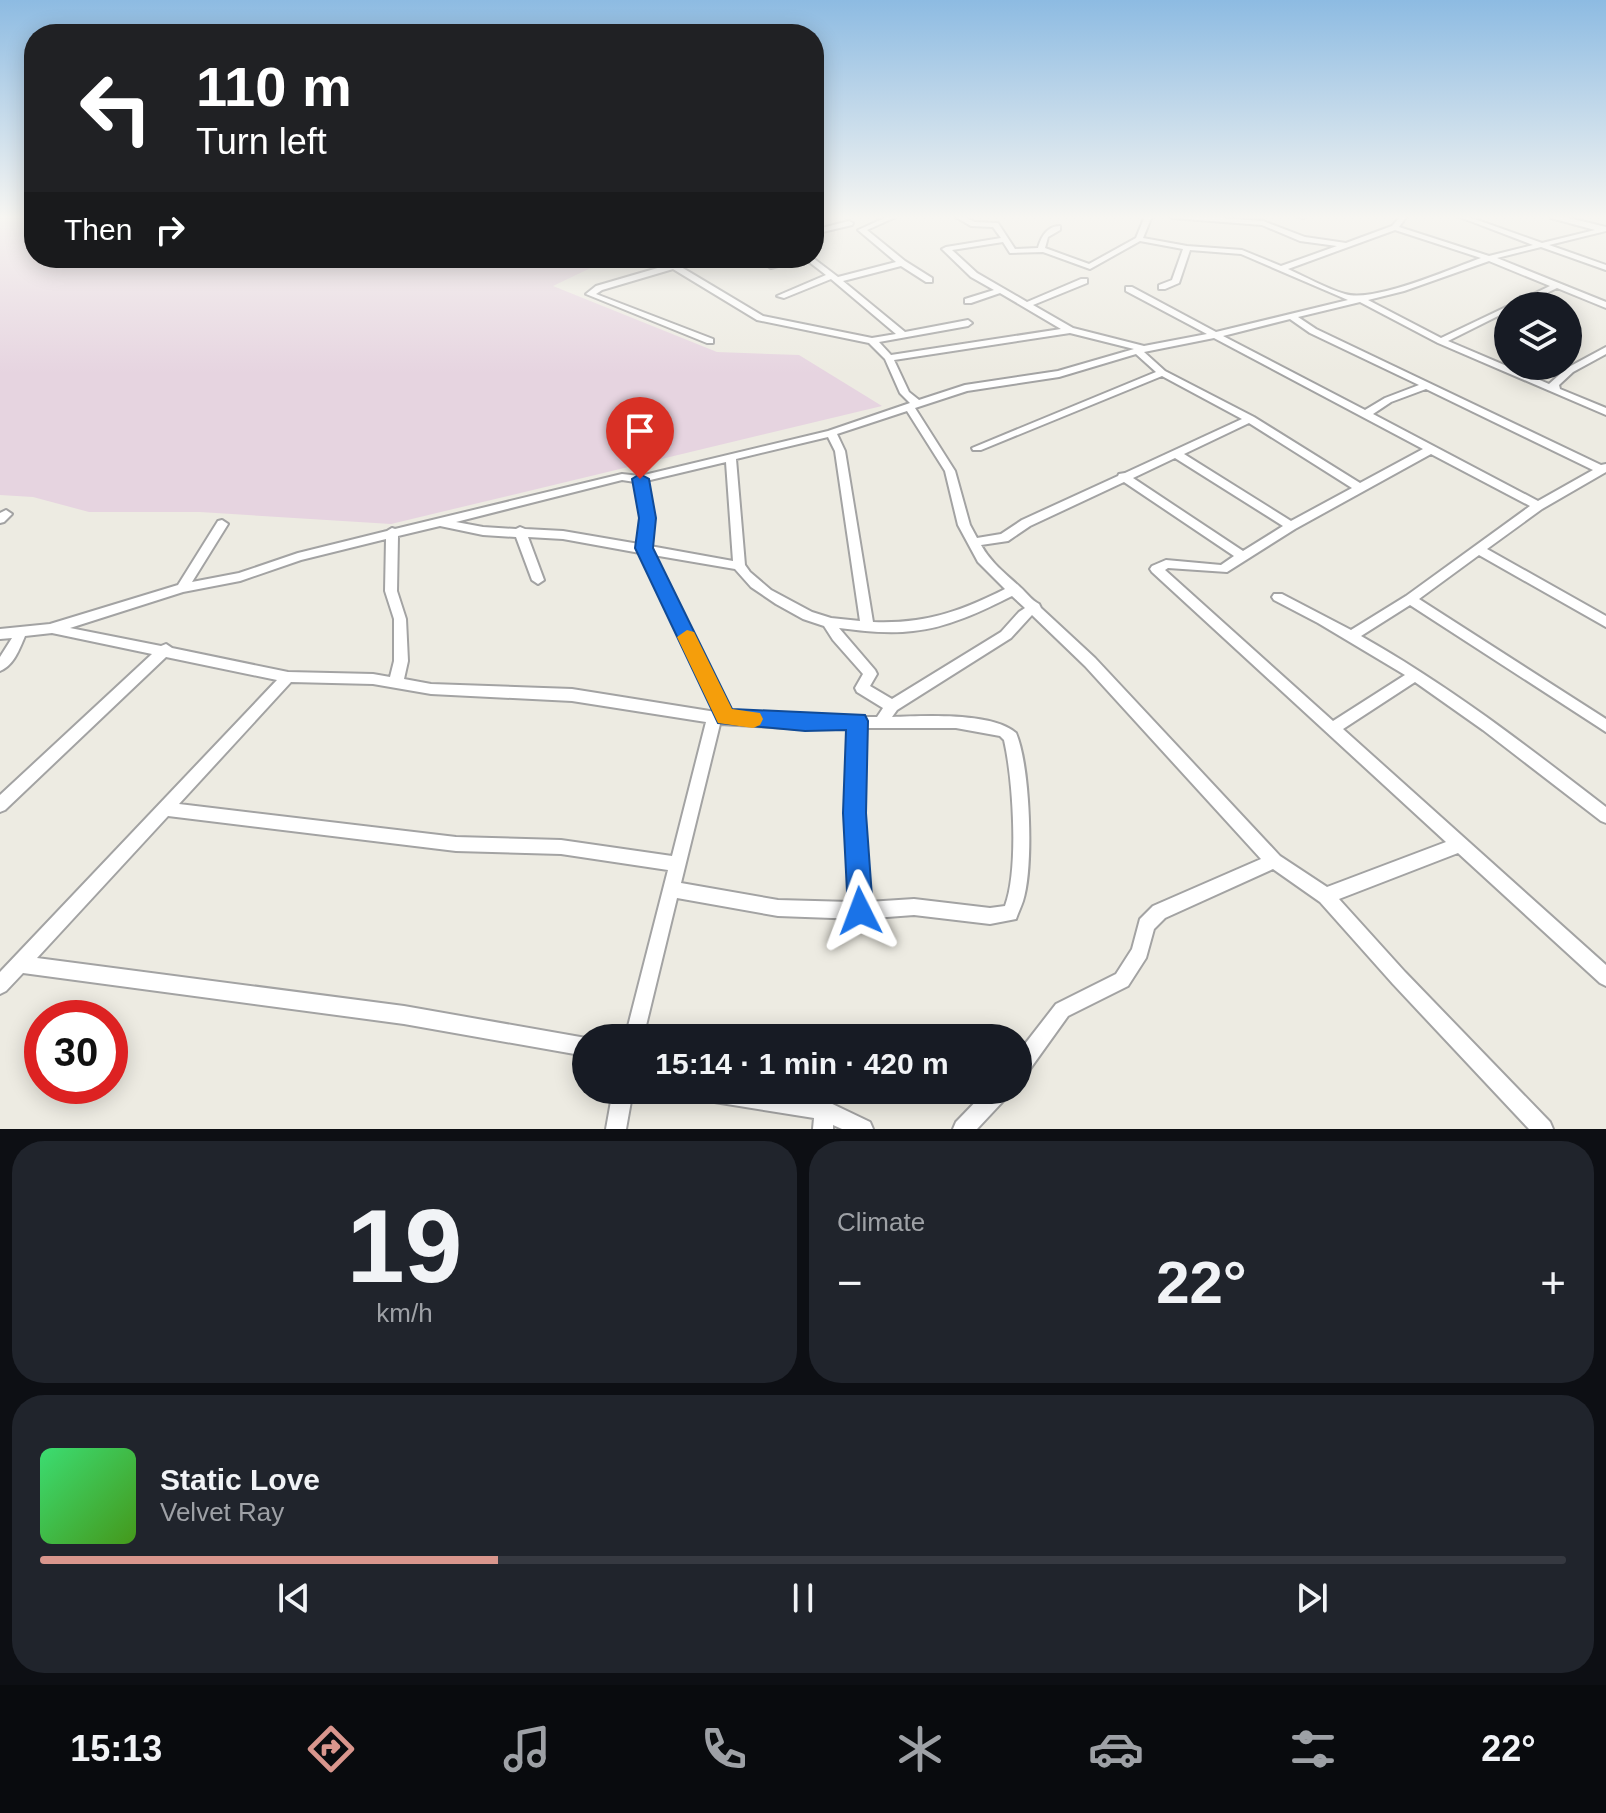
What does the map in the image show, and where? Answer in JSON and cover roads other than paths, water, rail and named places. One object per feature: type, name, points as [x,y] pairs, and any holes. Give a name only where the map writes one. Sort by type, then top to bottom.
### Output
[{"type":"street","points":[[665,269],[599,288],[590,294],[710,341]]},
{"type":"street","points":[[678,269],[708,290],[773,324],[872,341],[968,323]]},
{"type":"street","points":[[822,269],[903,335]]},
{"type":"street","points":[[781,296],[834,278],[876,269]]},
{"type":"street","points":[[911,269],[929,280]]},
{"type":"street","points":[[967,269],[1070,330],[1142,350],[1162,373],[1250,419],[1360,488]]},
{"type":"street","points":[[1162,287],[1176,281],[1180,269]]},
{"type":"street","points":[[1284,269],[1345,297],[1359,298],[1441,341],[1606,412]]},
{"type":"street","points":[[0,634],[50,629],[182,588],[240,577],[298,557],[392,532],[622,477],[640,479],[831,433],[965,388],[1059,374],[1142,350],[1401,289],[1459,269]]},
{"type":"street","points":[[1516,269],[1606,305]]},
{"type":"street","points":[[1028,304],[1084,281]]},
{"type":"street","points":[[1543,292],[1558,285]]},
{"type":"street","points":[[1129,289],[1201,330],[1219,334],[1538,506]]},
{"type":"street","points":[[968,301],[1002,290]]},
{"type":"street","points":[[1441,341],[1494,315]]},
{"type":"street","points":[[1291,316],[1313,331],[1426,386],[1604,468]]},
{"type":"street","points":[[889,358],[1070,330]]},
{"type":"street","points":[[872,341],[889,358],[905,393],[950,471],[964,525],[984,562],[1035,607],[1274,861],[1326,896],[1543,1129]]},
{"type":"street","points":[[1556,388],[1554,384],[1570,370],[1606,350]]},
{"type":"street","points":[[977,448],[1162,373]]},
{"type":"street","points":[[1365,415],[1388,400],[1426,386]]},
{"type":"street","points":[[973,542],[1004,538],[1026,523],[1123,476],[1250,419]]},
{"type":"street","points":[[831,433],[840,451],[867,623]]},
{"type":"street","points":[[1430,450],[1291,526],[1223,569],[1166,564],[1156,569],[1606,977]]},
{"type":"street","points":[[1175,453],[1291,526]]},
{"type":"street","points":[[731,457],[739,566],[745,577],[767,593],[829,623],[919,626],[998,599],[1015,589]]},
{"type":"street","points":[[1351,636],[1410,599],[1538,506],[1604,468]]},
{"type":"street","points":[[1123,476],[1242,556]]},
{"type":"street","points":[[637,1024],[677,864],[720,717],[644,548],[647,518],[640,479]]},
{"type":"street","points":[[437,522],[483,531],[520,531],[644,548],[739,566]]},
{"type":"street","points":[[182,588],[222,524]]},
{"type":"street","points":[[520,531],[538,580]]},
{"type":"street","points":[[392,532],[391,591],[400,619],[401,661],[396,682]]},
{"type":"street","points":[[1480,550],[1606,622]]},
{"type":"street","points":[[1278,597],[1351,636],[1476,715],[1606,816]]},
{"type":"street","points":[[1410,599],[1606,726]]},
{"type":"street","points":[[880,723],[892,706],[1006,635],[1035,607]]},
{"type":"street","points":[[829,623],[838,641],[853,648],[870,674],[862,688],[892,706]]},
{"type":"street","points":[[50,629],[166,649],[288,677],[373,679],[431,689],[572,695],[720,717],[805,723],[956,722],[1004,731],[1011,737],[1018,790],[1017,904],[1010,913],[990,916],[914,907],[860,911],[778,908],[671,889]]},
{"type":"street","points":[[0,666],[20,634]]},
{"type":"street","points":[[0,805],[166,649]]},
{"type":"street","points":[[373,679],[401,661]]},
{"type":"street","points":[[0,985],[288,677]]},
{"type":"street","points":[[1333,728],[1413,677]]},
{"type":"street","points":[[857,721],[854,813],[860,911]]},
{"type":"street","points":[[165,809],[456,844],[561,847],[677,864]]},
{"type":"street","points":[[1326,896],[1459,845]]},
{"type":"street","points":[[1032,1050],[1062,1010],[1122,980],[1140,952],[1146,925],[1159,912],[1274,861]]},
{"type":"street","points":[[20,964],[231,995],[404,1015],[572,1045]]},
{"type":"street","points":[[616,1129],[620,1104]]},
{"type":"street","points":[[761,1104],[863,1129]]},
{"type":"street","points":[[963,1129],[987,1104]]}]
